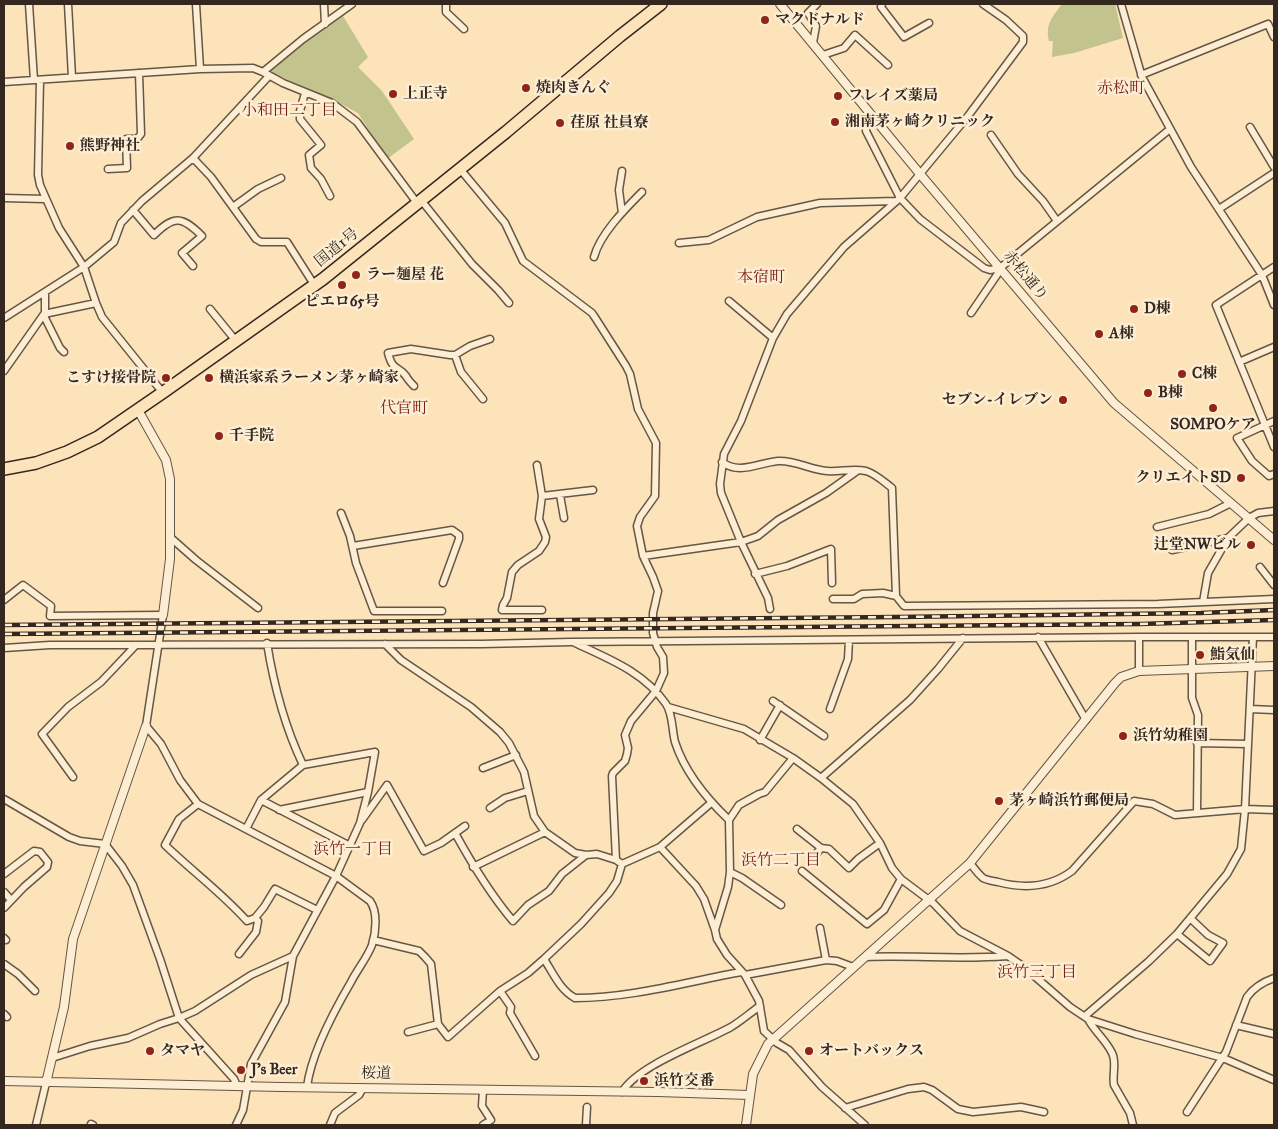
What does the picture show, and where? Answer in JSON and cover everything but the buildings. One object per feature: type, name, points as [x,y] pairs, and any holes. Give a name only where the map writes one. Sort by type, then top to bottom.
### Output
[{"type":"highway","name":"国道1号","points":[[4,469],[36,463],[67,452],[98,437],[315,286],[506,132],[600,52],[662,4]]},
{"type":"street","points":[[29,4],[37,80],[38,175],[45,199],[59,228],[84,267],[102,317],[162,393]]},
{"type":"street","points":[[68,4],[72,77]]},
{"type":"street","points":[[196,4],[200,69]]},
{"type":"street","points":[[324,4],[325,24]]},
{"type":"street","points":[[4,318],[84,267],[114,242],[121,223],[192,158],[266,74],[303,38],[352,4]]},
{"type":"street","points":[[446,4],[446,12],[464,29]]},
{"type":"street","name":"赤松通り","points":[[780,4],[920,174],[1114,403],[1274,540]]},
{"type":"street","points":[[813,43],[816,26],[808,13],[817,4]]},
{"type":"street","points":[[882,4],[881,7],[904,37],[929,23]]},
{"type":"street","points":[[770,609],[768,598],[755,574],[721,493],[724,454],[741,421],[773,338],[796,303],[844,247],[898,200],[968,116],[1023,42],[1023,36],[1006,20],[983,4]]},
{"type":"street","points":[[1121,4],[1140,75],[1191,167],[1262,275],[1274,301]]},
{"type":"street","points":[[1140,75],[1268,24],[1274,37]]},
{"type":"street","points":[[823,55],[844,48],[855,35],[888,65]]},
{"type":"street","points":[[4,82],[200,69],[253,68],[305,93],[332,103],[357,122],[419,202],[509,304]]},
{"type":"street","points":[[108,169],[127,168],[126,139],[137,139],[141,134],[139,73]]},
{"type":"street","points":[[305,93],[300,111],[300,119],[321,145],[308,155],[311,168],[321,179],[330,196]]},
{"type":"street","points":[[873,116],[867,124],[866,131],[898,200],[984,268],[990,270],[1000,269]]},
{"type":"street","points":[[1250,127],[1274,167]]},
{"type":"street","points":[[971,313],[1000,269],[1057,220],[1170,129]]},
{"type":"street","points":[[990,135],[1018,174],[1043,201],[1057,220]]},
{"type":"street","points":[[192,158],[212,177],[256,239],[261,242],[287,242],[315,286]]},
{"type":"street","points":[[373,940],[419,951],[425,956],[431,964],[438,1024],[448,1037],[500,992],[528,973],[544,959],[600,905],[617,880],[619,862],[612,773],[625,761],[628,748],[625,735],[631,721],[656,691],[664,672],[665,664],[653,633],[653,613],[658,591],[643,556],[637,526],[640,517],[655,496],[656,443],[638,409],[630,374],[592,314],[523,261],[505,223],[460,169]]},
{"type":"street","points":[[622,171],[619,190],[622,213]]},
{"type":"street","points":[[1219,209],[1274,173]]},
{"type":"street","points":[[233,207],[258,189],[281,178]]},
{"type":"street","points":[[594,257],[600,242],[622,213],[642,192]]},
{"type":"street","points":[[4,198],[45,199]]},
{"type":"street","points":[[679,243],[708,240],[757,217],[820,203],[898,200]]},
{"type":"street","points":[[133,210],[154,235],[174,220],[181,220],[190,224],[202,236],[182,253],[193,266]]},
{"type":"street","points":[[1274,267],[1216,304],[1274,447]]},
{"type":"street","points":[[45,292],[44,314],[60,348],[64,352]]},
{"type":"street","points":[[729,301],[773,338]]},
{"type":"street","points":[[4,371],[44,314],[96,303]]},
{"type":"street","points":[[210,309],[236,341]]},
{"type":"street","points":[[414,386],[391,364],[388,353],[411,349],[450,356],[490,339]]},
{"type":"street","points":[[1239,362],[1274,347]]},
{"type":"street","points":[[455,354],[461,372],[483,398]]},
{"type":"street","points":[[36,1125],[65,1003],[73,939],[146,726],[167,590],[171,538],[169,469],[166,460],[138,410]]},
{"type":"street","points":[[1274,421],[1237,438],[1252,461],[1269,476],[1274,474]]},
{"type":"street","points":[[722,462],[732,468],[739,469],[786,461],[827,471],[858,470],[872,474],[892,488],[896,596],[904,606],[1203,602],[1274,599]]},
{"type":"street","points":[[537,465],[542,496],[539,519],[546,537],[545,542],[539,551],[512,572],[507,598],[502,610],[542,610]]},
{"type":"street","points":[[643,556],[741,542],[765,532],[778,520],[826,493],[858,470]]},
{"type":"street","points":[[542,496],[593,490]]},
{"type":"street","points":[[560,495],[564,518]]},
{"type":"street","points":[[1157,527],[1209,514],[1231,503]]},
{"type":"street","points":[[1203,602],[1208,573],[1228,538],[1249,518],[1274,511]]},
{"type":"street","points":[[341,513],[353,546],[356,563],[374,611],[442,611]]},
{"type":"street","points":[[353,546],[452,530],[459,535],[459,539],[443,583]]},
{"type":"street","points":[[171,538],[258,608]]},
{"type":"street","points":[[1172,550],[1228,538]]},
{"type":"street","points":[[755,574],[787,566],[831,549],[832,583]]},
{"type":"street","points":[[1260,567],[1274,584]]},
{"type":"street","points":[[4,600],[23,585],[51,606],[50,616],[163,615]]},
{"type":"street","points":[[833,599],[854,599],[862,594],[896,596]]},
{"type":"street","points":[[1139,671],[1140,636]]},
{"type":"street","points":[[4,648],[50,645],[158,646],[267,643],[655,642],[1140,636],[1274,637]]},
{"type":"street","points":[[1038,637],[1086,720]]},
{"type":"street","points":[[1192,637],[1192,698],[1198,715],[1196,813]]},
{"type":"street","points":[[1086,1018],[1177,934],[1227,874],[1241,849],[1245,809],[1253,637]]},
{"type":"street","points":[[821,778],[910,700],[963,638]]},
{"type":"street","points":[[830,709],[848,659],[849,640]]},
{"type":"street","points":[[571,642],[636,673],[656,691],[668,706],[676,743],[681,756],[701,791],[729,820]]},
{"type":"street","points":[[267,643],[272,672],[289,736],[303,765]]},
{"type":"street","points":[[385,644],[401,660],[471,707],[500,732],[509,743],[524,772],[534,816],[545,832],[576,853],[586,855],[597,854],[619,862],[660,847],[711,803]]},
{"type":"street","points":[[73,777],[42,734],[68,707],[101,682],[136,645]]},
{"type":"street","points":[[746,1125],[753,1074],[772,1040],[970,863],[1121,677],[1139,671],[1274,666]]},
{"type":"street","points":[[773,701],[824,736]]},
{"type":"street","points":[[760,740],[780,705]]},
{"type":"street","points":[[668,706],[737,726],[793,758],[821,778],[853,804],[880,843],[892,868],[901,879],[929,900],[960,931],[1008,956],[1033,973],[1070,1007],[1086,1018],[1135,1034],[1223,1058],[1274,1080]]},
{"type":"street","points":[[1250,709],[1274,710]]},
{"type":"street","points":[[146,726],[161,744],[180,780],[198,804],[336,876],[370,901],[374,907],[371,947],[332,1016],[316,1054],[307,1087]]},
{"type":"street","points":[[1197,743],[1248,744]]},
{"type":"street","points":[[236,1125],[243,1110],[251,1064],[285,1002],[293,956],[316,910],[336,876],[360,823],[375,752],[303,765],[261,800],[246,829]]},
{"type":"street","points":[[484,768],[516,755]]},
{"type":"street","points":[[715,930],[728,887],[730,872],[729,820],[738,805],[765,792],[793,758]]},
{"type":"street","points":[[360,823],[387,785],[424,851],[441,843],[465,826]]},
{"type":"street","points":[[490,808],[505,798],[528,791]]},
{"type":"street","points":[[279,810],[368,792]]},
{"type":"street","points":[[4,799],[69,837],[80,841],[105,844],[122,866],[133,885],[160,958],[179,1018],[234,1079],[237,1086]]},
{"type":"street","points":[[261,800],[350,846]]},
{"type":"street","points":[[970,863],[984,879],[1020,887],[1050,883],[1063,878],[1072,871],[1134,800],[1152,804],[1175,815],[1245,809],[1274,810]]},
{"type":"street","points":[[198,804],[179,820],[165,845],[230,902],[247,921],[255,918],[264,908],[275,889],[316,910]]},
{"type":"street","points":[[797,829],[821,848],[829,849],[848,868],[880,843]]},
{"type":"street","points":[[473,866],[545,832]]},
{"type":"street","points":[[455,833],[473,866],[513,921],[528,905],[549,891],[562,874],[586,855]]},
{"type":"street","points":[[660,847],[696,886],[704,899],[717,939],[727,955],[743,974],[758,1001],[763,1028],[772,1040],[789,1050],[822,1087],[846,1108],[857,1122],[865,1125]]},
{"type":"street","points":[[816,854],[821,848]]},
{"type":"street","points":[[4,874],[34,851],[40,852],[48,862],[47,867],[4,908]]},
{"type":"street","points":[[802,871],[866,924],[884,910],[901,879]]},
{"type":"street","points":[[730,872],[781,905]]},
{"type":"street","points":[[4,892],[11,900]]},
{"type":"street","points":[[239,954],[256,932],[258,924],[255,918]]},
{"type":"street","points":[[1177,934],[1210,961],[1223,943],[1208,935],[1190,918]]},
{"type":"street","points":[[820,928],[826,960]]},
{"type":"street","points":[[866,957],[902,955],[978,958],[1008,956]]},
{"type":"street","points":[[52,1058],[90,1046],[128,1038],[179,1018],[195,1011],[251,975],[293,956]]},
{"type":"street","points":[[544,959],[562,988],[567,994],[575,998],[638,994],[658,988],[826,960],[837,961],[853,967]]},
{"type":"street","points":[[4,964],[18,974],[35,991]]},
{"type":"street","points":[[1187,1112],[1223,1058],[1251,991],[1263,982],[1274,978]]},
{"type":"street","points":[[500,992],[511,1007],[510,1013],[535,1056]]},
{"type":"street","points":[[622,1092],[627,1083],[658,1062],[732,1026],[760,1006]]},
{"type":"street","points":[[1086,1018],[1112,1052],[1114,1059],[1114,1085],[1130,1113],[1133,1125]]},
{"type":"street","points":[[408,1032],[438,1024]]},
{"type":"street","points":[[1236,1025],[1274,1034]]},
{"type":"street","name":"桜道","points":[[4,1081],[749,1095]]},
{"type":"street","points":[[846,1108],[908,1089],[924,1087],[932,1090],[958,1109],[972,1112],[1021,1107],[1044,1112]]},
{"type":"street","points":[[330,1125],[336,1113],[359,1094],[363,1088]]},
{"type":"street","points":[[483,1090],[482,1106],[491,1120],[483,1125]]},
{"type":"street","points":[[586,1125],[587,1107]]},
{"type":"green space","points":[[1062,4],[1115,4],[1123,38],[1074,53],[1052,57],[1053,41],[1049,41],[1048,30],[1052,17]]},
{"type":"green space","points":[[343,16],[368,57],[358,67],[382,91],[414,139],[387,159],[358,113],[330,98],[272,73],[272,69],[296,48]]},
{"type":"railway","points":[[4,625],[897,617],[1201,613],[1274,610]]},
{"type":"railway","points":[[4,634],[1140,624],[1274,620]]},
{"type":"place","name":"マクドナルド","points":[[765,20]]},
{"type":"place","name":"焼肉きんぐ","points":[[526,88]]},
{"type":"place","name":"上正寺","points":[[393,94]]},
{"type":"place","name":"フレイズ薬局","points":[[838,96]]},
{"type":"place","name":"湘南茅ヶ崎クリニック","points":[[835,122]]},
{"type":"place","name":"荏原 社員寮","points":[[560,123]]},
{"type":"place","name":"熊野神社","points":[[70,146]]},
{"type":"place","name":"ラー麺屋 花","points":[[356,275]]},
{"type":"place","name":"ピエロ65号","points":[[342,285]]},
{"type":"place","name":"D棟","points":[[1134,309]]},
{"type":"place","name":"A棟","points":[[1099,334]]},
{"type":"place","name":"C棟","points":[[1182,374]]},
{"type":"place","name":"こすけ接骨院","points":[[166,378]]},
{"type":"place","name":"横浜家系ラーメン茅ヶ崎家","points":[[209,378]]},
{"type":"place","name":"B棟","points":[[1148,393]]},
{"type":"place","name":"セブン-イレブン","points":[[1063,400]]},
{"type":"place","name":"SOMPOケア","points":[[1213,408]]},
{"type":"place","name":"千手院","points":[[219,436]]},
{"type":"place","name":"クリエイトSD","points":[[1241,478]]},
{"type":"place","name":"辻堂NWビル","points":[[1251,545]]},
{"type":"place","name":"鮨気仙","points":[[1200,655]]},
{"type":"place","name":"浜竹幼稚園","points":[[1123,736]]},
{"type":"place","name":"茅ヶ崎浜竹郵便局","points":[[999,801]]},
{"type":"place","name":"タマヤ","points":[[150,1051]]},
{"type":"place","name":"オートバックス","points":[[809,1051]]},
{"type":"place","name":"J's Beer","points":[[241,1070]]},
{"type":"place","name":"浜竹交番","points":[[644,1081]]},
{"type":"district","name":"赤松町","points":[[1121,89]]},
{"type":"district","name":"小和田二丁目","points":[[289,111]]},
{"type":"district","name":"本宿町","points":[[761,278]]},
{"type":"district","name":"代官町","points":[[404,409]]},
{"type":"district","name":"浜竹一丁目","points":[[353,850]]},
{"type":"district","name":"浜竹二丁目","points":[[781,861]]},
{"type":"district","name":"浜竹三丁目","points":[[1037,973]]}]
